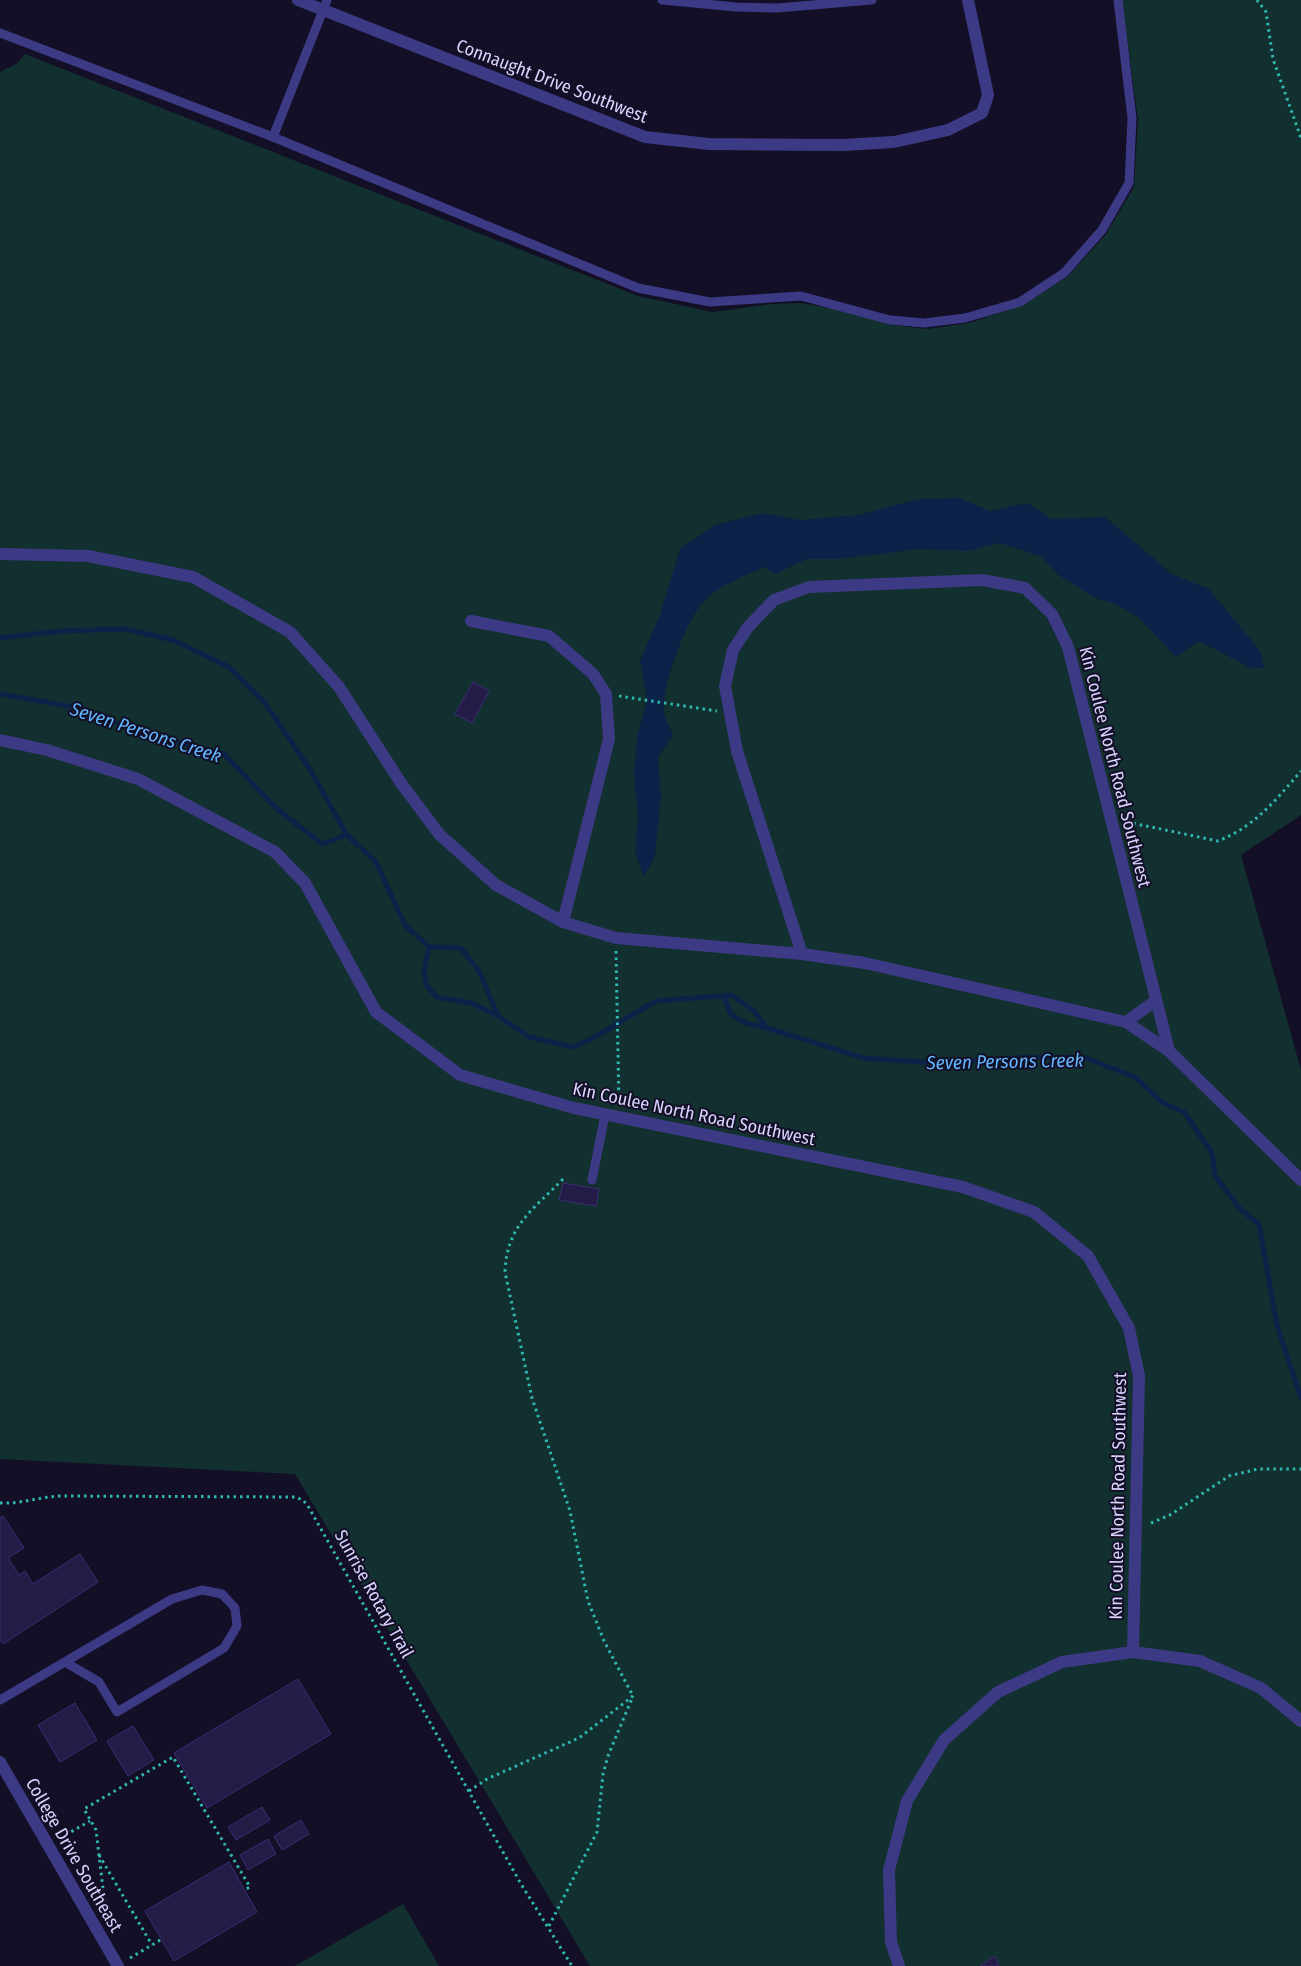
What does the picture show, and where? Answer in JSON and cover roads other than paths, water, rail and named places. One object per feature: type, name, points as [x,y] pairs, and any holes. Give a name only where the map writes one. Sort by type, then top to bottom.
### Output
[{"type":"street","name":"Connaught Drive Southwest","points":[[298,0],[325,5],[645,137],[709,144],[843,145],[894,142],[924,136],[948,130],[982,113],[988,95],[968,0]]},
{"type":"street","points":[[0,554],[88,556],[193,577],[290,632],[339,687],[401,783],[439,834],[496,885],[563,922],[616,938],[802,954],[865,963],[1126,1022],[1169,1051],[1301,1180]]},
{"type":"street","name":"Kin Coulee North Road Southwest","points":[[802,954],[737,751],[725,686],[732,650],[748,627],[774,600],[813,586],[982,580],[1025,588],[1052,614],[1068,647],[1169,1051]]},
{"type":"street","points":[[471,621],[549,636],[593,674],[606,694],[609,739],[563,922]]},
{"type":"street","name":"Kin Coulee North Road Southwest","points":[[0,740],[47,750],[138,779],[275,852],[305,883],[376,1012],[460,1075],[574,1108],[962,1188],[1034,1212],[1088,1256],[1130,1328],[1139,1376],[1133,1652]]},
{"type":"street","points":[[1126,1022],[1155,1001]]},
{"type":"street","points":[[899,1966],[891,1942],[889,1870],[907,1801],[944,1740],[998,1692],[1062,1662],[1133,1652],[1200,1661],[1262,1688],[1301,1721]]},
{"type":"street","name":"College Drive Southeast","points":[[0,1762],[118,1966]]},
{"type":"lane","points":[[662,0],[736,8],[778,8],[872,0]]},
{"type":"lane","points":[[0,33],[273,137],[638,288],[710,302],[801,296],[890,320],[916,322],[965,318],[1020,302],[1064,273],[1102,230],[1130,183],[1132,118],[1118,0]]},
{"type":"lane","points":[[273,137],[325,5]]},
{"type":"lane","points":[[592,1180],[605,1114]]},
{"type":"lane","points":[[0,1700],[172,1599],[202,1590],[222,1594],[235,1608],[236,1626],[224,1648],[117,1712],[99,1682],[65,1662]]},
{"type":"water","points":[[959,498],[990,511],[1028,503],[1051,519],[1105,517],[1172,574],[1209,589],[1261,652],[1264,668],[1251,668],[1199,641],[1176,657],[1137,616],[1115,604],[1095,598],[1057,574],[1042,557],[1000,543],[967,551],[919,549],[841,559],[807,559],[775,574],[764,567],[740,577],[710,595],[697,610],[676,654],[666,687],[664,702],[666,721],[673,735],[658,757],[661,796],[655,856],[644,877],[635,852],[638,817],[634,775],[637,737],[647,699],[640,661],[660,615],[680,549],[715,525],[762,513],[800,520],[858,515],[918,499]]},
{"type":"waterway","name":"Seven Persons Creek","points":[[0,638],[62,631],[125,629],[173,640],[229,667],[265,703],[311,771],[347,835],[376,862],[405,925],[429,947],[461,948],[479,971],[498,1016],[529,1037],[573,1047],[595,1037],[656,1001],[732,995],[754,1011],[767,1028],[864,1058],[935,1063],[1028,1057],[1086,1058],[1135,1077],[1163,1103],[1184,1112],[1212,1153],[1215,1176],[1241,1210],[1259,1224],[1277,1325],[1301,1398]]},
{"type":"waterway","name":"Seven Persons Creek","points":[[0,694],[68,706],[156,736],[224,754],[276,808],[322,844],[347,835]]},
{"type":"waterway","name":"Seven Persons Creek","points":[[429,947],[424,971],[427,986],[437,997],[471,1003],[498,1016]]},
{"type":"waterway","name":"Seven Persons Creek","points":[[724,996],[731,1015],[748,1024],[767,1028]]}]
